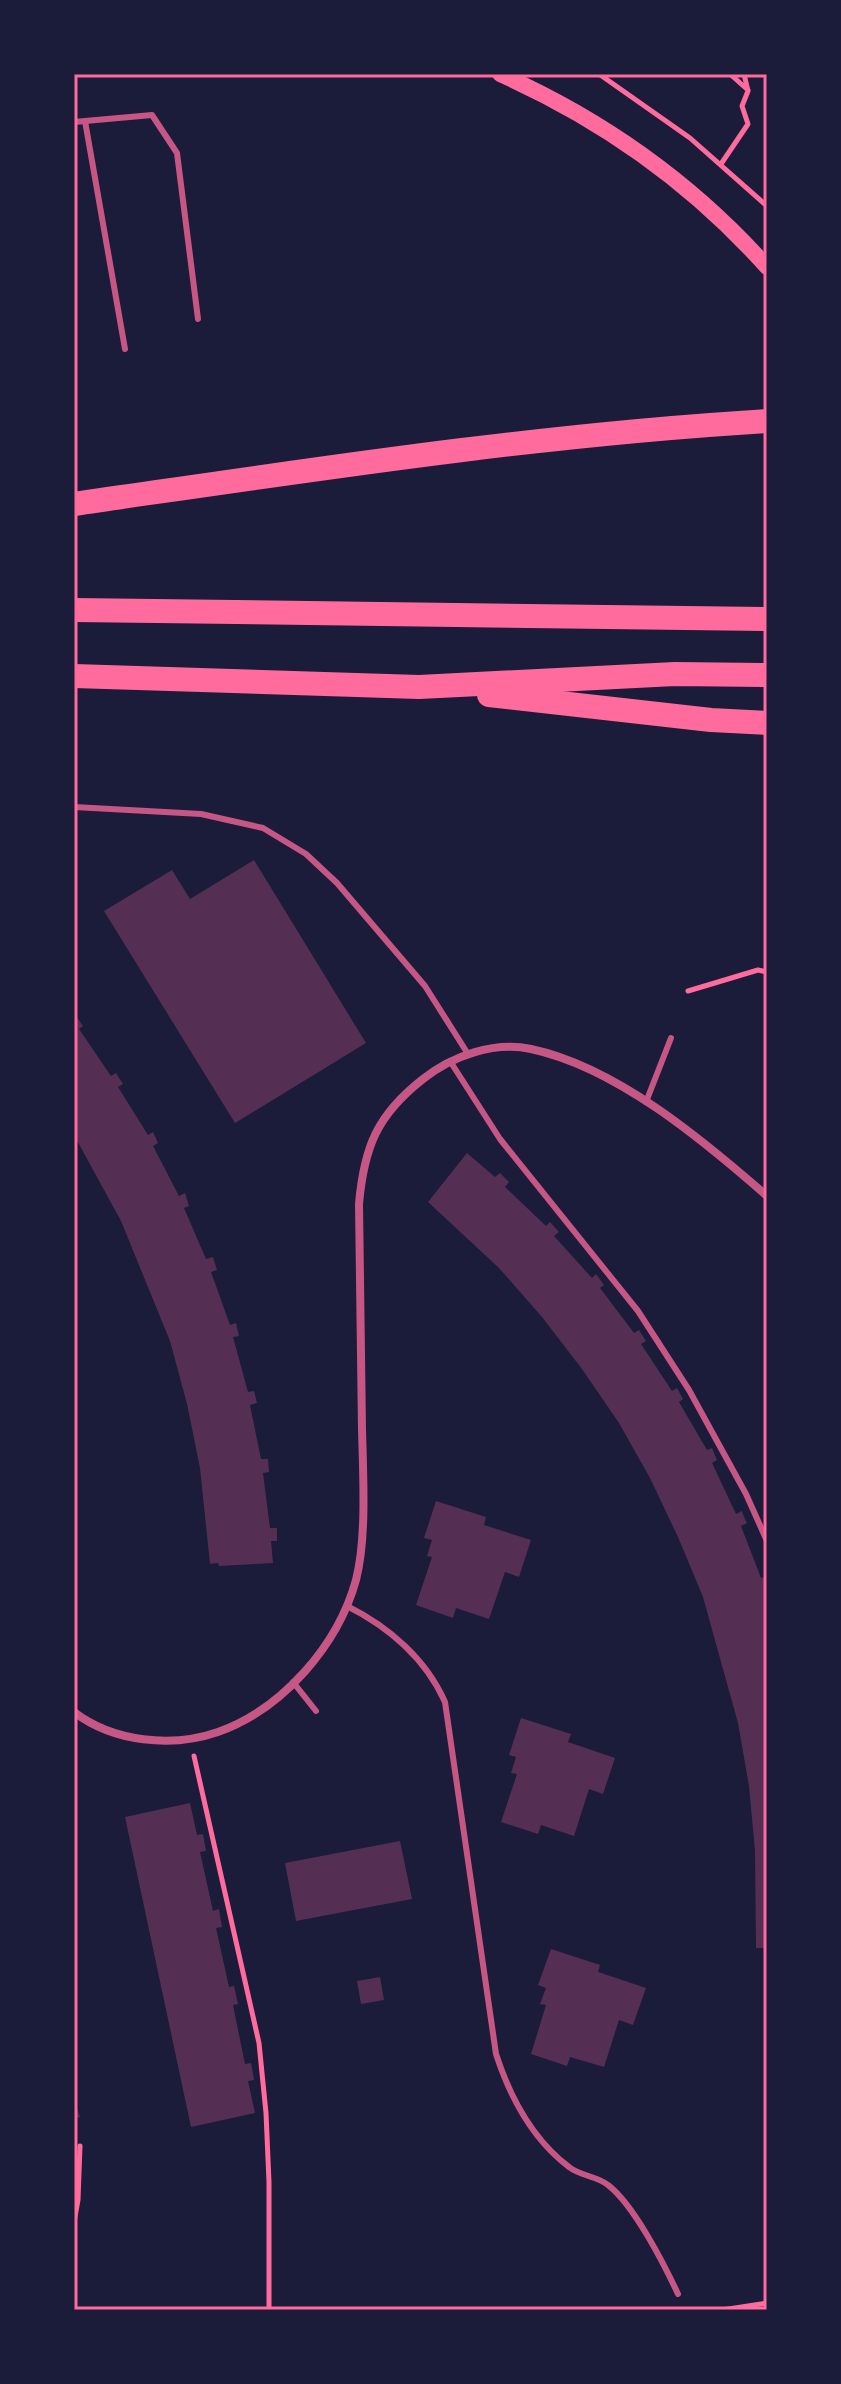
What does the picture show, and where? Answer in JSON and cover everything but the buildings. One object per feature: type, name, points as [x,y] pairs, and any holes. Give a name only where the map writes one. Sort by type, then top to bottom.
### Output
[{"type":"highway","points":[[74,504],[442,452],[760,422]]},
{"type":"highway","points":[[74,610],[767,619]]},
{"type":"highway","points":[[419,687],[675,674],[767,675]]},
{"type":"highway","points":[[74,676],[419,687],[711,720],[767,723]]},
{"type":"main road","points":[[500,74],[554,100],[645,157],[701,203],[767,267]]},
{"type":"street","points":[[74,1712],[105,1731],[172,1742],[190,1739],[231,1727],[265,1706],[293,1682],[329,1640],[347,1606],[356,1577],[363,1506],[359,1204],[362,1168],[370,1141],[401,1096],[431,1072],[468,1054],[505,1047],[531,1048],[566,1059],[646,1102],[718,1153],[767,1196]]},
{"type":"lane","points":[[74,122],[152,115],[177,153],[198,319]]},
{"type":"lane","points":[[85,121],[125,349]]},
{"type":"lane","points":[[74,807],[201,814],[263,828],[306,854],[337,883],[425,986],[468,1054]]},
{"type":"lane","points":[[646,1102],[671,1038]]},
{"type":"lane","points":[[450,1061],[500,1139],[638,1311],[689,1390],[746,1494],[767,1541]]},
{"type":"lane","points":[[347,1606],[373,1619],[408,1649],[428,1670],[445,1702],[496,2054],[509,2091],[527,2121],[570,2169],[608,2184],[633,2215],[678,2294]]},
{"type":"lane","points":[[293,1682],[316,1711]]},
{"type":"path","points":[[599,74],[656,112],[767,206]]},
{"type":"path","points":[[730,74],[748,91]]},
{"type":"path","points":[[721,164],[748,124],[742,106],[748,91],[744,74]]},
{"type":"path","points":[[688,991],[758,970],[767,972]]},
{"type":"path","points":[[190,1739],[259,2043],[269,2182],[269,2310]]},
{"type":"path","points":[[74,2222],[80,2146]]},
{"type":"path","points":[[722,2310],[767,2303]]}]
